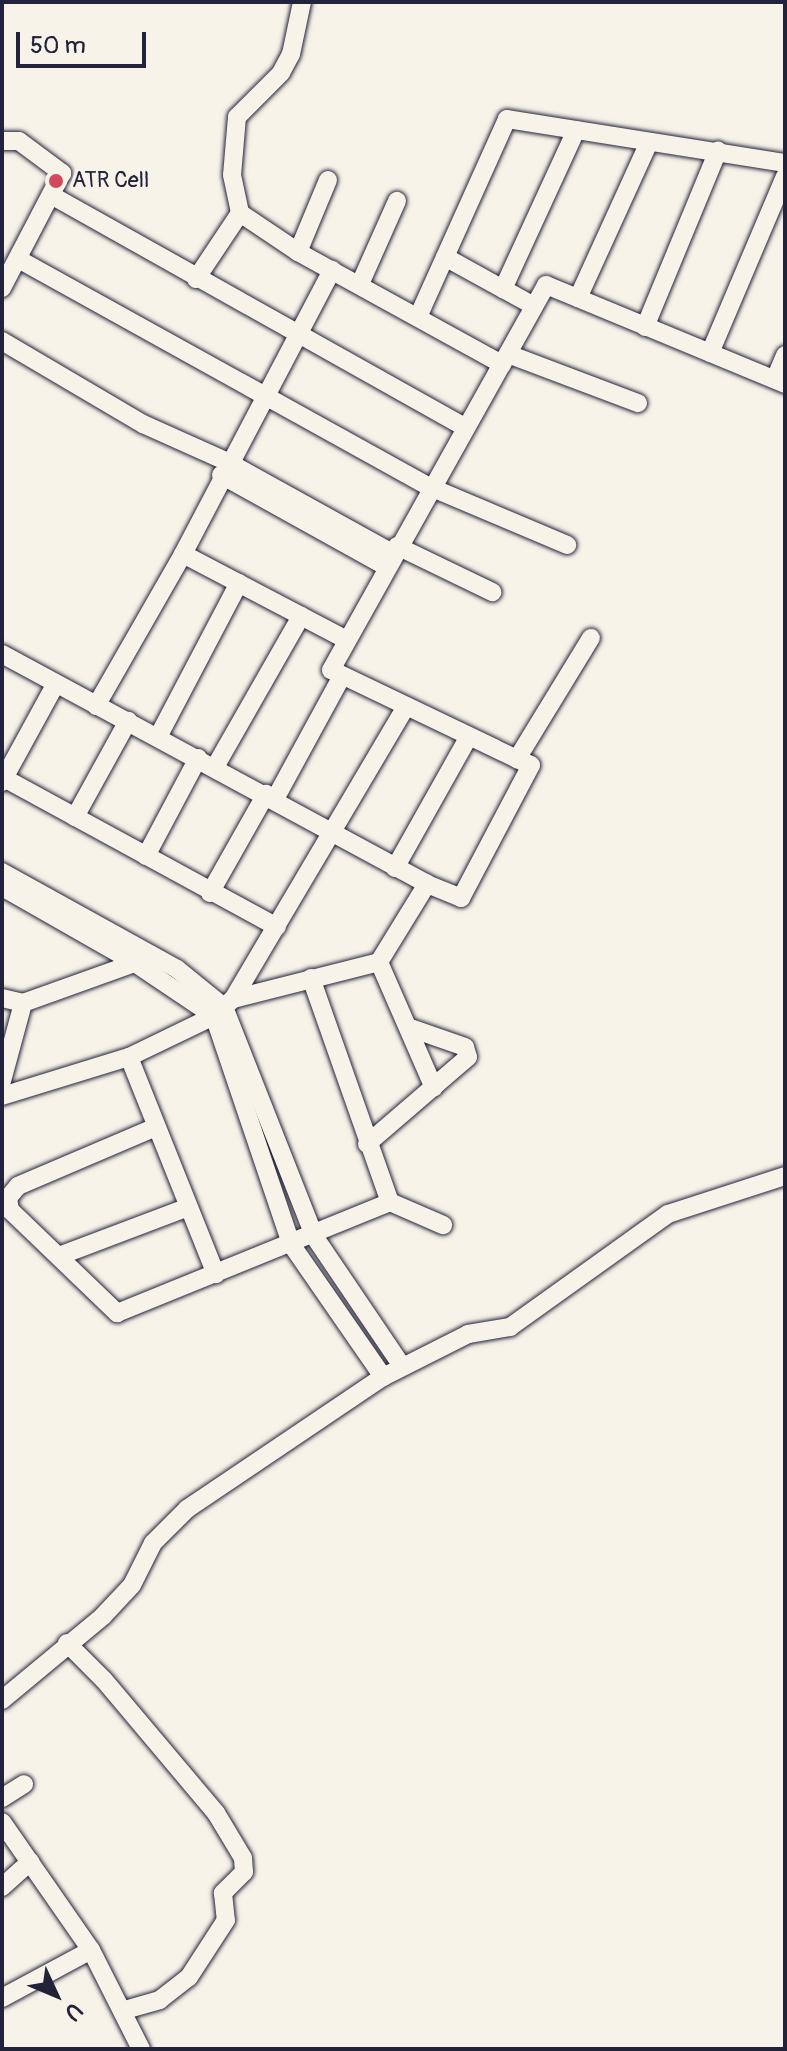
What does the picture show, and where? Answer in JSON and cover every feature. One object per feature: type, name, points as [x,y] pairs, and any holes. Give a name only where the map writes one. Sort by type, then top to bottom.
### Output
[{"type":"street","points":[[302,2],[291,54],[281,73],[237,117],[232,175],[240,213],[298,252],[418,317],[505,359],[638,403]]},
{"type":"street","points":[[418,317],[507,119],[785,163]]},
{"type":"street","points":[[503,289],[576,130]]},
{"type":"street","points":[[2,141],[19,141],[59,169],[61,177],[20,260],[2,288]]},
{"type":"street","points":[[578,298],[649,142]]},
{"type":"street","points":[[645,327],[718,151]]},
{"type":"street","points":[[710,353],[785,176]]},
{"type":"street","points":[[298,252],[328,180]]},
{"type":"street","points":[[51,195],[465,427]]},
{"type":"street","points":[[360,284],[397,201]]},
{"type":"street","points":[[196,279],[240,213]]},
{"type":"street","points":[[445,257],[534,306]]},
{"type":"street","points":[[20,260],[264,399],[430,487],[567,545]]},
{"type":"street","points":[[96,706],[183,554],[332,270]]},
{"type":"street","points":[[2,654],[55,685],[335,831],[395,868],[461,898],[531,765],[331,670],[430,487],[546,285],[780,382],[785,355]]},
{"type":"street","points":[[2,341],[143,424],[393,556],[492,592]]},
{"type":"street","points":[[183,554],[347,640]]},
{"type":"street","points":[[158,737],[239,583]]},
{"type":"street","points":[[146,856],[301,616]]},
{"type":"street","points":[[517,759],[591,638]]},
{"type":"street","points":[[210,893],[342,676]]},
{"type":"street","points":[[55,685],[3,779],[277,927]]},
{"type":"street","points":[[224,1007],[277,927],[406,706]]},
{"type":"street","points":[[75,817],[128,721]]},
{"type":"street","points":[[395,868],[469,736]]},
{"type":"street","points":[[2,872],[177,969],[224,1007],[314,1236],[402,1366]]},
{"type":"street","points":[[2,1096],[129,1057],[224,1007],[311,978],[379,962],[427,884]]},
{"type":"street","points":[[2,887],[135,963],[224,1007],[291,1244],[383,1377]]},
{"type":"street","points":[[379,962],[434,1088]]},
{"type":"street","points":[[3,998],[23,1003],[135,963]]},
{"type":"street","points":[[311,978],[390,1202],[443,1225]]},
{"type":"street","points":[[2,1081],[23,1003]]},
{"type":"street","points":[[367,1144],[434,1088],[469,1051],[408,1027]]},
{"type":"street","points":[[129,1057],[186,1208],[216,1274]]},
{"type":"street","points":[[156,1127],[18,1186],[8,1198],[10,1210],[117,1313],[314,1236],[390,1202]]},
{"type":"street","points":[[2,1700],[132,1585],[153,1543],[187,1509],[383,1377],[468,1334],[510,1327],[668,1214],[785,1176]]},
{"type":"street","points":[[59,1256],[186,1208]]},
{"type":"street","points":[[67,1643],[216,1813],[243,1858],[244,1872],[223,1893],[226,1920],[189,1977],[160,2000],[124,2010]]},
{"type":"street","points":[[2,1798],[24,1784]]},
{"type":"street","points":[[2,1822],[91,1950],[124,2010],[141,2049]]},
{"type":"street","points":[[2,1887],[30,1862]]},
{"type":"street","points":[[2,1998],[91,1950]]},
{"type":"place","name":"ATR Cell","points":[[56,181]]}]
